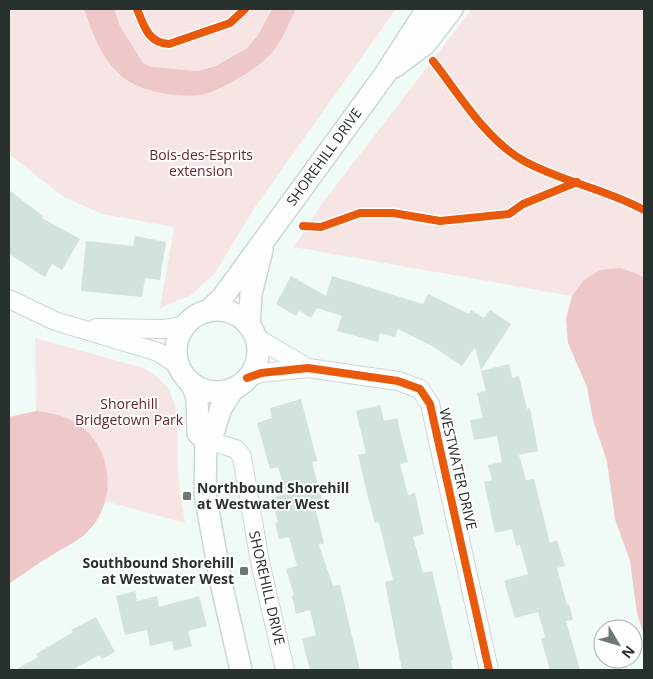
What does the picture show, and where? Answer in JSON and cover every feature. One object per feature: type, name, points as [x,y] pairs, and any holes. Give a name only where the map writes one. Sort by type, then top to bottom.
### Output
[{"type":"street","name":"SHOREHILL DRIVE","points":[[208,311],[222,298],[386,73],[427,9]]},
{"type":"street","name":"SHOREHILL DRIVE","points":[[386,73],[425,44],[452,9]]},
{"type":"street","name":"SHOREHILL DRIVE","points":[[253,332],[251,294],[263,242]]},
{"type":"street","points":[[9,299],[55,321],[158,352],[178,365],[191,383],[196,397],[198,433],[206,440],[205,494],[222,587],[241,670]]},
{"type":"street","points":[[178,365],[175,353],[177,340],[184,326],[198,314],[222,310],[232,312],[253,332],[256,365],[221,408],[214,434],[206,440]]},
{"type":"street","points":[[83,328],[164,329],[184,326]]},
{"type":"street","name":"WESTWATER DRIVE","points":[[253,332],[308,368]]},
{"type":"street","name":"WESTWATER DRIVE","points":[[241,383],[261,373],[308,368],[398,381],[420,389],[430,404],[489,670]]},
{"type":"street","points":[[191,383],[210,391],[222,392],[241,383]]},
{"type":"street","name":"SHOREHILL DRIVE","points":[[206,440],[236,449],[242,457],[260,562],[285,670]]},
{"type":"green space","name":"Bois-des-Esprits extension","points":[[9,9],[84,9],[102,51],[123,77],[133,84],[239,79],[273,52],[296,9],[396,9],[253,210],[215,273],[191,295],[160,308],[174,227],[102,214],[64,197],[9,154]]},
{"type":"green space","points":[[114,9],[272,9],[258,35],[247,48],[216,66],[198,71],[152,67],[143,63],[120,26]]},
{"type":"green space","points":[[472,9],[644,9],[644,278],[638,274],[572,296],[294,247],[321,205]]},
{"type":"green space","name":"Shorehill Bridgetown Park","points":[[35,338],[143,368],[164,384],[170,392],[175,405],[178,431],[180,494],[185,523],[105,501],[108,484],[53,413],[36,411]]},
{"type":"shaded area","points":[[84,9],[114,9],[120,26],[143,63],[152,67],[198,71],[216,66],[247,48],[258,35],[272,9],[296,9],[284,35],[272,53],[261,63],[217,90],[191,96],[156,92],[125,79],[101,51]]},
{"type":"shaded area","points":[[620,268],[644,278],[644,635],[643,619],[639,619],[637,613],[630,561],[615,519],[607,461],[593,420],[587,387],[568,343],[566,319],[572,296],[584,280],[600,270]]},
{"type":"shaded area","points":[[36,411],[66,418],[83,428],[94,439],[102,452],[106,467],[108,482],[106,497],[102,511],[83,536],[9,584],[9,417]]},
{"type":"building","points":[[9,190],[43,216],[42,218],[80,239],[62,270],[52,264],[45,277],[9,254]]},
{"type":"building","points":[[135,236],[166,242],[160,280],[145,278],[142,297],[81,291],[86,241],[133,246]]},
{"type":"building","points":[[291,276],[326,296],[332,276],[423,304],[428,294],[469,314],[471,310],[484,318],[490,310],[511,324],[481,370],[475,347],[462,366],[434,347],[398,329],[395,337],[380,333],[378,342],[337,331],[342,316],[317,308],[311,318],[299,311],[296,316],[276,304]]},
{"type":"building","points":[[509,364],[512,378],[519,376],[527,409],[530,408],[538,451],[519,455],[526,480],[534,479],[550,543],[557,540],[565,566],[557,568],[573,620],[566,621],[580,670],[550,670],[541,639],[545,637],[538,612],[515,618],[504,581],[528,574],[520,545],[516,546],[512,529],[495,533],[484,482],[492,480],[488,465],[502,462],[497,436],[474,440],[470,420],[483,418],[477,393],[486,391],[481,371]]},
{"type":"building","points":[[301,399],[317,461],[312,462],[323,504],[315,507],[324,543],[319,545],[333,586],[340,585],[360,670],[310,670],[302,639],[316,635],[310,610],[296,614],[292,596],[294,595],[286,569],[297,566],[289,537],[279,539],[275,523],[278,522],[271,498],[286,494],[278,467],[270,469],[257,423],[272,418],[270,408]]},
{"type":"building","points":[[380,405],[384,421],[397,418],[408,462],[400,464],[408,495],[415,493],[424,534],[413,537],[423,573],[432,571],[453,660],[451,660],[453,670],[402,670],[385,582],[393,580],[379,522],[375,523],[358,455],[366,453],[356,411]]},
{"type":"building","points":[[135,591],[137,601],[157,596],[159,607],[199,596],[207,626],[188,631],[192,646],[174,651],[172,641],[150,646],[147,630],[125,635],[116,596]]},
{"type":"building","points":[[96,617],[115,652],[102,659],[99,655],[72,670],[15,670],[38,657],[36,654],[73,632],[71,630]]},
{"type":"cycle path","points":[[137,9],[151,37],[156,41],[169,44],[230,23],[245,9]]},
{"type":"cycle path","points":[[433,61],[474,116],[510,152],[539,168],[615,196],[644,210]]},
{"type":"cycle path","points":[[303,226],[321,227],[360,213],[393,213],[440,221],[509,214],[523,204],[577,182]]},
{"type":"cycle path","points":[[247,378],[261,373],[308,368],[398,381],[420,389],[430,404],[489,670]]},
{"type":"place","name":"Northbound Shorehill at Westwater West","points":[[187,496]]},
{"type":"place","name":"Southbound Shorehill at Westwater West","points":[[244,571]]}]
